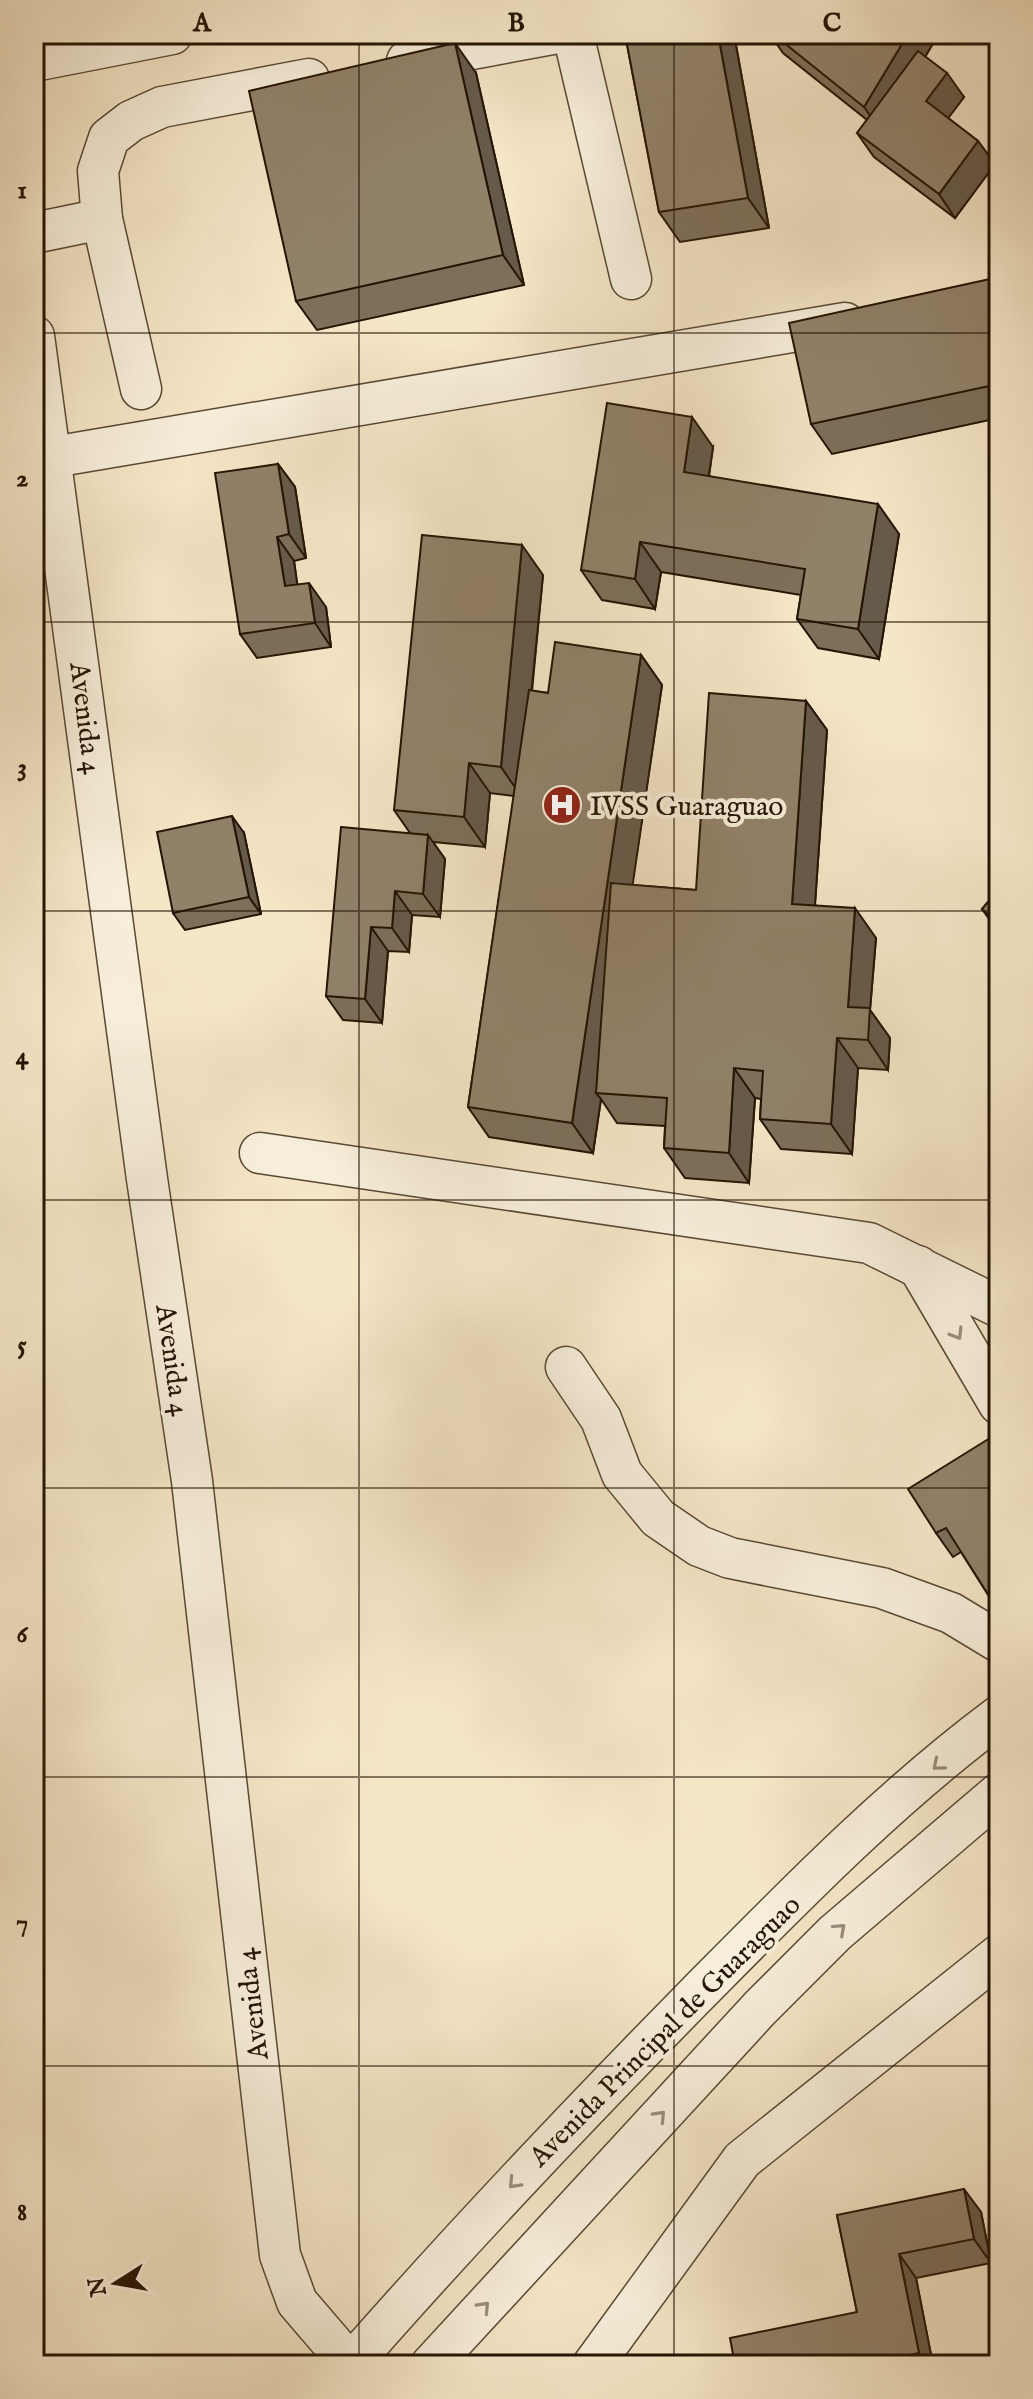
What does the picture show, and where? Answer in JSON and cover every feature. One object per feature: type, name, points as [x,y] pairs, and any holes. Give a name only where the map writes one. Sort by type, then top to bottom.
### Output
[{"type":"street","points":[[34,61],[172,34]]},
{"type":"street","points":[[141,389],[102,219],[98,171],[109,138],[131,121],[162,107],[552,34]]},
{"type":"street","points":[[573,34],[631,279]]},
{"type":"street","points":[[34,233],[102,219]]},
{"type":"street","points":[[53,457],[889,316]]},
{"type":"street","name":"Avenida 4","points":[[34,336],[53,457],[147,1179],[192,1481],[280,2255],[297,2302],[350,2365]]},
{"type":"street","points":[[260,1153],[869,1243],[999,1307]]},
{"type":"street","points":[[918,1266],[999,1404]]},
{"type":"street","points":[[566,1367],[601,1419],[622,1474],[658,1518],[699,1546],[730,1558],[882,1588],[951,1613],[999,1642]]},
{"type":"street","name":"Avenida Principal de Guaraguao","points":[[350,2365],[564,2129],[730,1960],[870,1823],[999,1716]]},
{"type":"street","name":"Avenida Principal de Guaraguao","points":[[431,2365],[770,1997],[835,1933],[999,1793]]},
{"type":"street","points":[[593,2365],[742,2160],[999,1955]]},
{"type":"building","points":[[625,34],[718,34],[748,198],[659,212]]},
{"type":"building","points":[[773,34],[908,34],[864,107]]},
{"type":"building","points":[[455,43],[503,255],[296,301],[249,91]]},
{"type":"building","points":[[918,51],[947,73],[926,101],[978,141],[939,194],[857,133]]},
{"type":"building","points":[[999,277],[999,384],[811,424],[789,323]]},
{"type":"building","points":[[607,403],[692,417],[684,472],[878,504],[858,629],[797,619],[805,569],[640,542],[635,579],[581,570]]},
{"type":"building","points":[[278,464],[289,534],[277,537],[285,586],[309,583],[315,623],[240,634],[215,473]]},
{"type":"building","points":[[422,535],[522,545],[501,767],[469,763],[464,817],[394,810]]},
{"type":"building","points":[[555,642],[641,655],[572,1123],[468,1107],[529,690],[548,693]]},
{"type":"building","points":[[709,693],[806,701],[792,904],[855,908],[848,1007],[870,1008],[868,1040],[837,1038],[831,1124],[760,1119],[763,1071],[734,1068],[729,1153],[664,1148],[667,1098],[596,1093],[611,883],[696,890]]},
{"type":"building","points":[[232,816],[249,897],[173,913],[157,832]]},
{"type":"building","points":[[341,827],[428,835],[423,894],[395,891],[392,928],[371,927],[365,999],[326,996]]},
{"type":"building","points":[[999,889],[999,924],[982,909]]},
{"type":"building","points":[[990,1438],[999,1452],[999,1605],[996,1607],[946,1528],[936,1533],[908,1489]]},
{"type":"building","points":[[999,2022],[999,2132],[989,2131]]},
{"type":"building","points":[[964,2189],[974,2239],[899,2254],[919,2353],[859,2365],[735,2365],[730,2338],[857,2312],[837,2215]]},
{"type":"place","name":"IVSS Guaraguao","points":[[562,805]]}]
